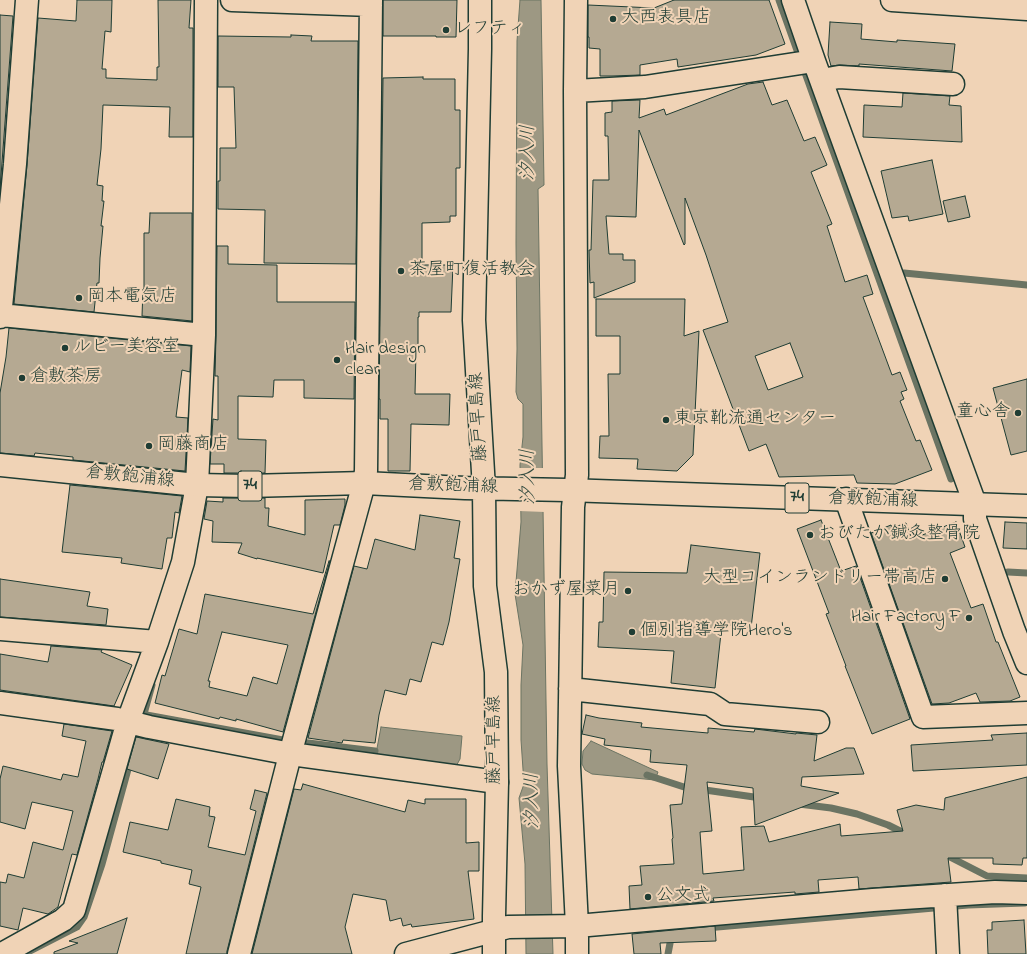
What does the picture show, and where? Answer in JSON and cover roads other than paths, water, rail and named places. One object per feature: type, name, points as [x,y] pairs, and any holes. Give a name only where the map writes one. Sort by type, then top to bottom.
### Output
[{"type":"street","points":[[27,0],[15,164],[0,311],[204,335]]},
{"type":"street","points":[[2,954],[63,920],[74,910],[137,723],[157,642],[183,562],[197,485],[204,335],[206,0]]},
{"type":"street","points":[[232,0],[371,2],[366,471],[364,484],[293,746],[239,954]]},
{"type":"street","name":"藤戸早島線","points":[[480,0],[480,65],[474,320],[492,489],[485,586],[496,672],[501,929],[494,954]]},
{"type":"street","points":[[576,0],[578,475],[571,491],[573,507],[569,766],[572,926],[577,954]]},
{"type":"street","points":[[793,0],[809,67],[975,504],[975,518],[1021,631],[1027,663]]},
{"type":"street","points":[[892,0],[1027,9]]},
{"type":"street","points":[[576,92],[645,87],[809,67],[839,77],[953,84]]},
{"type":"street","name":"倉敷飽浦線","points":[[0,465],[197,485],[248,486],[364,484],[1027,506]]},
{"type":"street","points":[[846,500],[923,716],[1027,713]]},
{"type":"street","points":[[0,629],[157,642]]},
{"type":"street","points":[[570,689],[710,704],[725,714],[818,722]]},
{"type":"street","points":[[0,703],[293,746],[497,782]]},
{"type":"street","points":[[406,954],[501,929],[572,926],[866,900],[945,903],[995,892],[1027,893]]},
{"type":"street","points":[[945,903],[948,954]]},
{"type":"water","name":"汐入川","points":[[520,0],[541,0],[544,185],[538,189],[547,764],[553,954],[526,954],[525,864],[519,798],[524,784],[521,740],[523,645],[515,594],[521,522],[520,465],[523,437],[523,404],[518,399],[516,392],[517,41]]},
{"type":"water","points":[[381,727],[462,736],[460,759],[454,770],[375,759]]},
{"type":"water","points":[[591,741],[658,772],[655,780],[592,774],[585,770],[582,764],[583,751]]},
{"type":"waterway","points":[[779,0],[951,479]]},
{"type":"waterway","points":[[904,273],[1027,285]]},
{"type":"waterway","points":[[1008,572],[1027,573]]},
{"type":"waterway","points":[[135,746],[152,685]]},
{"type":"waterway","points":[[141,714],[283,740],[375,751]]},
{"type":"waterway","points":[[26,953],[77,927],[84,917],[102,864],[130,762]]},
{"type":"waterway","points":[[647,775],[684,787],[761,798]]},
{"type":"waterway","points":[[799,804],[831,808],[857,814],[888,825],[908,835]]},
{"type":"waterway","points":[[944,854],[987,876],[1027,878]]},
{"type":"waterway","points":[[706,928],[968,905],[1025,903]]},
{"type":"waterway","points":[[668,954],[671,938],[674,936]]},
{"type":"place","name":"大西表具店","points":[[613,19]]},
{"type":"place","name":"レフティ","points":[[446,30]]},
{"type":"place","name":"茶屋町復活教会","points":[[401,271]]},
{"type":"place","name":"岡本電気店","points":[[79,298]]},
{"type":"place","name":"ルビー美容室","points":[[65,348]]},
{"type":"place","name":"Hair design clear","points":[[337,360]]},
{"type":"place","name":"倉敷茶房","points":[[22,378]]},
{"type":"place","name":"童心舎","points":[[1018,413]]},
{"type":"place","name":"東京靴流通センター","points":[[666,420]]},
{"type":"place","name":"岡藤商店","points":[[149,446]]},
{"type":"place","name":"おびたか鍼灸整骨院","points":[[810,535]]},
{"type":"place","name":"大型コインランドリー帯高店","points":[[945,579]]},
{"type":"place","name":"おかず屋菜月","points":[[628,591]]},
{"type":"place","name":"Hair Factory F","points":[[969,618]]},
{"type":"place","name":"個別指導学院Hero's","points":[[632,632]]},
{"type":"place","name":"公文式","points":[[648,897]]}]
